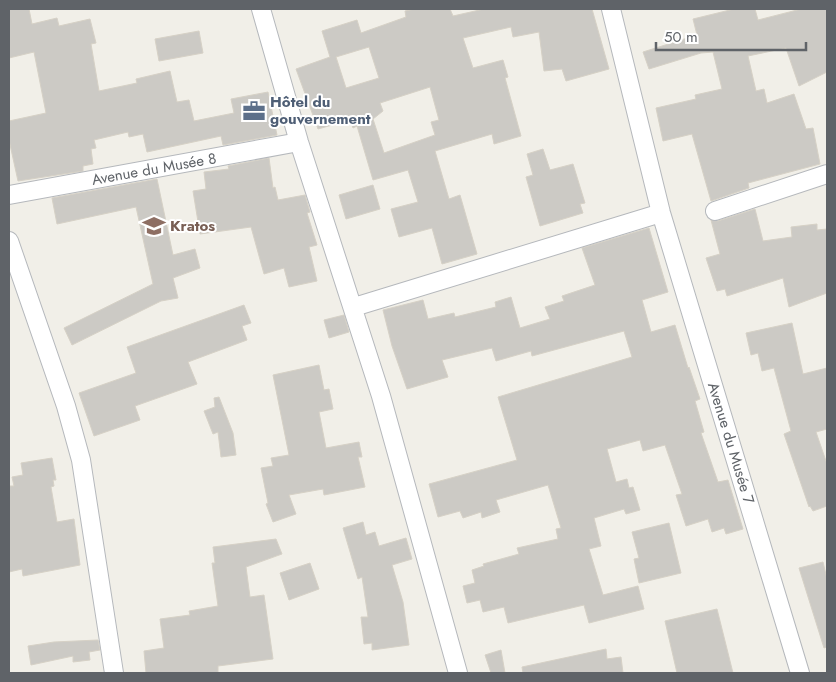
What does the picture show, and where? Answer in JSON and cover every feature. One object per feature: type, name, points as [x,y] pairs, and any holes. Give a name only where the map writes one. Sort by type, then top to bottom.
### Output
[{"type":"street","points":[[261,9],[299,142],[354,307],[458,673]]},
{"type":"street","name":"Avenue du Musée 7","points":[[611,9],[661,213],[800,673]]},
{"type":"street","name":"Avenue du Musée 8","points":[[9,195],[299,142]]},
{"type":"street","points":[[715,211],[827,174]]},
{"type":"street","points":[[354,307],[661,213]]},
{"type":"street","points":[[9,241],[66,406],[81,460],[114,673]]},
{"type":"building","points":[[9,9],[29,9],[32,24],[57,18],[59,26],[90,19],[96,43],[91,44],[99,91],[137,83],[136,79],[170,71],[177,102],[189,100],[194,121],[234,113],[231,99],[268,92],[277,135],[223,145],[221,136],[147,152],[143,134],[129,137],[128,132],[94,140],[96,148],[91,149],[93,164],[83,166],[83,171],[18,181],[9,140],[9,121],[46,113],[34,52],[9,58]]},
{"type":"building","points":[[415,9],[450,9],[453,16],[484,9],[592,9],[609,69],[566,81],[562,69],[544,71],[539,32],[513,37],[511,27],[463,38],[473,68],[503,60],[508,77],[505,78],[521,136],[494,144],[492,134],[435,151],[449,199],[460,195],[477,254],[442,264],[432,228],[399,237],[391,209],[418,202],[408,170],[373,180],[357,126],[353,128],[350,120],[318,129],[296,69],[330,57],[322,31],[357,20],[361,33],[406,17],[405,11]],"holes":[[[369,47],[379,78],[346,88],[336,57]],[[430,87],[439,120],[431,122],[435,135],[384,153],[373,119],[383,111],[380,103]]]},
{"type":"building","points":[[734,9],[755,9],[758,20],[801,9],[827,9],[827,72],[799,86],[786,48],[748,56],[756,91],[764,89],[767,103],[794,94],[806,129],[813,128],[820,164],[748,183],[749,188],[711,201],[692,134],[663,141],[656,108],[696,99],[695,95],[722,89],[713,52],[701,53],[649,69],[643,52],[697,35],[693,19]]},
{"type":"building","points":[[199,31],[203,53],[159,61],[155,39]]},
{"type":"building","points":[[543,149],[550,170],[573,164],[585,203],[580,204],[583,213],[540,226],[526,177],[533,175],[527,154]]},
{"type":"building","points":[[269,158],[273,188],[275,187],[278,200],[305,195],[310,212],[307,213],[317,245],[309,247],[317,281],[289,287],[284,268],[264,274],[251,227],[200,234],[193,191],[206,189],[204,172],[229,169],[228,166]]},
{"type":"building","points":[[157,179],[173,255],[195,249],[200,268],[173,278],[178,298],[161,301],[72,345],[64,328],[153,284],[136,207],[57,224],[52,198]]},
{"type":"building","points":[[373,185],[380,209],[346,219],[339,195]]},
{"type":"building","points":[[755,209],[763,241],[792,237],[791,227],[817,224],[817,230],[827,229],[827,293],[789,307],[783,278],[727,296],[725,289],[717,291],[706,258],[720,254],[711,220],[718,221]]},
{"type":"building","points":[[649,228],[668,292],[642,300],[651,332],[675,325],[700,399],[695,401],[704,432],[701,433],[718,482],[728,480],[743,529],[726,534],[724,528],[712,532],[708,519],[686,526],[676,495],[682,494],[665,445],[643,451],[640,440],[607,449],[616,482],[627,479],[629,488],[633,487],[640,510],[626,514],[624,509],[594,518],[601,546],[589,549],[603,595],[638,586],[644,609],[589,623],[584,605],[508,623],[504,607],[483,612],[480,600],[467,603],[463,586],[475,583],[472,570],[484,566],[483,564],[519,554],[517,548],[558,539],[556,529],[561,528],[548,485],[496,500],[500,512],[482,518],[481,512],[463,518],[460,511],[438,517],[429,484],[517,460],[498,397],[632,357],[624,331],[532,356],[531,351],[496,361],[492,348],[442,360],[448,377],[407,389],[392,346],[383,310],[423,300],[428,319],[454,313],[455,317],[496,307],[495,302],[511,297],[520,328],[550,319],[545,307],[564,301],[562,296],[595,285],[582,248]]},
{"type":"building","points":[[244,305],[251,323],[242,326],[247,340],[188,362],[197,384],[135,406],[140,420],[94,436],[79,393],[136,373],[127,347]]},
{"type":"building","points":[[344,315],[349,332],[329,338],[324,320]]},
{"type":"building","points":[[792,323],[803,374],[827,368],[827,429],[816,432],[827,464],[827,506],[813,511],[809,507],[784,434],[791,431],[774,368],[762,371],[758,353],[751,355],[746,333]]},
{"type":"building","points":[[319,365],[324,390],[329,389],[333,409],[319,412],[326,448],[359,442],[362,457],[358,457],[365,487],[324,495],[323,489],[289,495],[296,514],[273,522],[266,504],[268,503],[261,468],[273,466],[271,458],[289,455],[273,375]]},
{"type":"building","points":[[219,397],[233,433],[236,455],[221,457],[218,432],[213,434],[204,411],[215,407],[214,398]]},
{"type":"building","points":[[52,458],[56,480],[53,480],[54,486],[51,487],[57,522],[74,519],[80,565],[23,576],[22,569],[9,572],[9,486],[14,486],[12,477],[23,475],[21,463]]},
{"type":"building","points":[[363,522],[366,535],[375,532],[379,546],[406,538],[412,559],[392,565],[403,602],[409,645],[372,650],[372,643],[364,644],[361,617],[368,617],[362,577],[358,579],[343,528]]},
{"type":"building","points":[[669,523],[681,573],[639,583],[634,559],[639,558],[632,532]]},
{"type":"building","points":[[276,539],[282,554],[246,567],[250,597],[264,595],[273,659],[218,666],[218,673],[146,673],[144,651],[164,648],[160,619],[190,615],[189,611],[218,606],[212,563],[215,563],[213,547]]},
{"type":"building","points":[[823,562],[827,579],[827,647],[824,648],[799,568]]},
{"type":"building","points":[[310,563],[319,589],[289,600],[280,573]]},
{"type":"building","points":[[717,609],[733,673],[677,673],[665,621]]},
{"type":"building","points":[[98,640],[100,650],[89,652],[90,660],[73,662],[73,656],[31,665],[28,646],[54,642]]},
{"type":"building","points":[[606,649],[607,659],[621,657],[623,673],[523,673],[522,667]]},
{"type":"building","points":[[501,650],[505,673],[491,673],[485,655]]},
{"type":"place","name":"Hôtel du gouvernement","points":[[254,111]]},
{"type":"place","name":"Kratos","points":[[154,226]]}]
